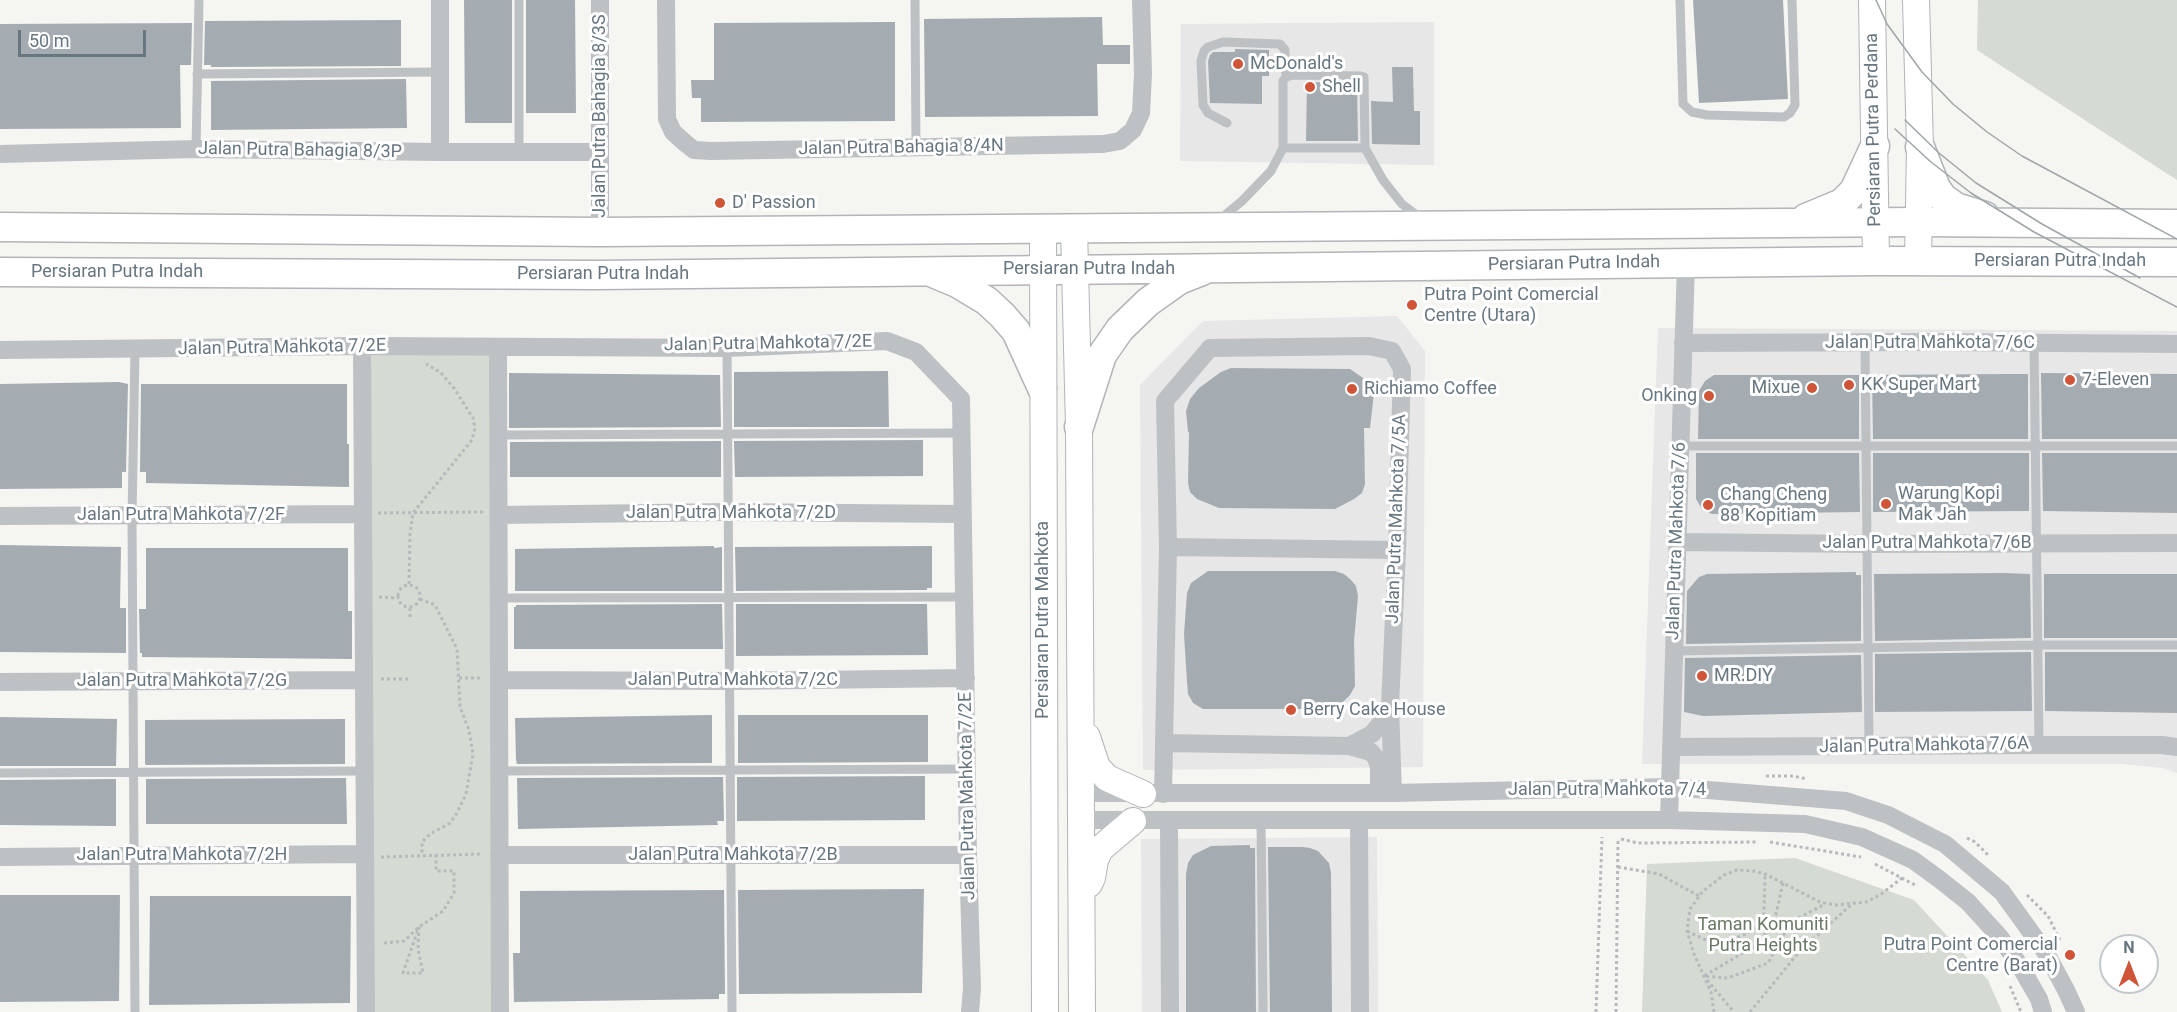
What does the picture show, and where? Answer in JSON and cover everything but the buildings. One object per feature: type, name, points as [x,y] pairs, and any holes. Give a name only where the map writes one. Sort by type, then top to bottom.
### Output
[{"type":"main road","points":[[1790,223],[1842,203],[1854,191],[1875,146]]},
{"type":"main road","points":[[1920,147],[1936,188],[1943,198],[1956,207],[2008,222]]},
{"type":"main road","name":"Persiaran Putra Indah","points":[[0,227],[600,232],[1917,222],[2177,224]]},
{"type":"main road","name":"Persiaran Putra Indah","points":[[0,272],[598,275],[1876,261],[2177,262]]},
{"type":"main road","points":[[1079,427],[1102,355],[1120,329],[1148,302],[1179,280],[1209,268]]},
{"type":"main road","points":[[926,270],[957,283],[987,301],[1002,315],[1016,331],[1042,388]]},
{"type":"street","points":[[440,0],[440,152]]},
{"type":"street","name":"Jalan Putra Bahagia 8/3S","points":[[600,0],[600,232]]},
{"type":"street","name":"Jalan Putra Bahagia 8/4N","points":[[666,0],[667,119],[673,132],[694,150],[711,151],[1103,144],[1120,141],[1133,130],[1141,114],[1143,74],[1141,0]]},
{"type":"street","name":"Persiaran Putra Perdana","points":[[1872,0],[1876,261]]},
{"type":"street","points":[[1916,0],[1920,147],[1917,261]]},
{"type":"street","name":"Jalan Putra Bahagia 8/3P","points":[[0,154],[196,149],[599,152]]},
{"type":"street","name":"Persiaran Putra Mahkota","points":[[1043,228],[1045,1012]]},
{"type":"street","name":"Persiaran Putra Mahkota","points":[[1074,228],[1079,427],[1080,720],[1074,808],[1081,901],[1082,1012]]},
{"type":"street","name":"Jalan Putra Mahkota 7/6","points":[[1669,820],[1686,263]]},
{"type":"street","name":"Jalan Putra Mahkota 7/2E","points":[[0,350],[362,346],[727,348],[887,341],[916,352],[961,399],[972,988],[970,1012]]},
{"type":"street","name":"Jalan Putra Mahkota 7/6C","points":[[1683,343],[2034,342],[2177,345]]},
{"type":"street","points":[[362,346],[371,680],[364,771],[370,856],[366,1012]]},
{"type":"street","name":"Jalan Putra Mahkota 7/5A","points":[[1153,794],[1165,743],[1168,547],[1166,401],[1210,348],[1369,346],[1392,351],[1402,369],[1397,550],[1386,793]]},
{"type":"street","points":[[498,347],[499,435],[492,514],[500,598],[492,679],[499,771],[495,854],[500,1012]]},
{"type":"street","name":"Jalan Putra Mahkota 7/2D","points":[[492,514],[729,512],[962,514]]},
{"type":"street","name":"Jalan Putra Mahkota 7/2F","points":[[0,516],[365,513]]},
{"type":"street","name":"Jalan Putra Mahkota 7/6B","points":[[1677,542],[2177,543]]},
{"type":"street","points":[[1168,547],[1397,550]]},
{"type":"street","name":"Jalan Putra Mahkota 7/2C","points":[[492,679],[730,681],[966,678]]},
{"type":"street","name":"Jalan Putra Mahkota 7/2G","points":[[0,682],[371,680]]},
{"type":"street","points":[[1043,706],[1053,735],[1055,772],[1074,808],[1053,895],[1045,904]]},
{"type":"street","points":[[1349,746],[1372,734],[1385,718],[1390,706]]},
{"type":"street","points":[[1080,720],[1097,767],[1107,778],[1153,794]]},
{"type":"street","points":[[1165,743],[1349,746],[1371,752],[1376,758],[1386,793]]},
{"type":"street","name":"Jalan Putra Mahkota 7/6A","points":[[1671,747],[2162,745],[2177,747]]},
{"type":"street","name":"Jalan Putra Mahkota 7/4","points":[[1074,808],[1153,794],[1386,793],[1670,787],[1846,801],[1888,814],[1945,844],[2002,892],[2046,953],[2076,1012]]},
{"type":"street","name":"Jalan Putra Mahkota 7/4","points":[[1074,808],[1133,821],[1669,820],[1805,824],[1862,837],[1913,860],[1968,902],[1999,936],[2020,966],[2039,999],[2043,1012]]},
{"type":"street","points":[[1169,820],[1170,1012]]},
{"type":"street","points":[[1359,820],[1360,1012]]},
{"type":"street","points":[[1081,901],[1092,878],[1095,860],[1100,849],[1133,821]]},
{"type":"street","name":"Jalan Putra Mahkota 7/2B","points":[[495,854],[968,855]]},
{"type":"street","name":"Jalan Putra Mahkota 7/2H","points":[[0,857],[370,856]]},
{"type":"lane","points":[[196,149],[199,0]]},
{"type":"lane","points":[[519,0],[519,152]]},
{"type":"lane","points":[[915,0],[916,147]]},
{"type":"lane","points":[[1680,0],[1683,104],[1692,112],[1707,115],[1784,117],[1795,105],[1792,0]]},
{"type":"lane","points":[[1211,227],[1242,201],[1271,171],[1283,148],[1283,81],[1286,77],[1285,50],[1280,44],[1223,42],[1208,47],[1204,51],[1201,61],[1203,105],[1208,113],[1227,123]]},
{"type":"lane","points":[[197,74],[440,72]]},
{"type":"lane","points":[[1286,77],[1364,77],[1365,148],[1383,180],[1402,204],[1432,226]]},
{"type":"lane","points":[[1283,148],[1365,148]]},
{"type":"lane","points":[[2034,342],[2039,745]]},
{"type":"lane","points":[[1865,343],[1869,747]]},
{"type":"lane","points":[[727,348],[732,1012]]},
{"type":"lane","points":[[135,350],[132,516],[135,1012]]},
{"type":"lane","points":[[499,435],[962,433]]},
{"type":"lane","points":[[1680,446],[2177,446]]},
{"type":"lane","points":[[500,598],[964,597]]},
{"type":"lane","points":[[1674,651],[2177,645]]},
{"type":"lane","points":[[499,771],[967,769]]},
{"type":"lane","points":[[0,773],[364,771]]},
{"type":"lane","points":[[1261,820],[1263,1012]]},
{"type":"path","points":[[409,584],[410,534],[413,513],[472,440],[475,428],[473,418],[454,388],[440,372],[423,363]]},
{"type":"path","points":[[365,513],[492,514]]},
{"type":"path","points":[[409,584],[417,588],[420,599],[417,606],[410,608],[403,606],[398,598],[400,587],[409,584]]},
{"type":"path","points":[[376,597],[398,598]]},
{"type":"path","points":[[420,599],[435,605],[457,649],[460,707],[469,730],[473,754],[466,794],[457,813],[450,823],[430,834],[422,842],[422,855]]},
{"type":"path","points":[[410,608],[410,617]]},
{"type":"path","points":[[459,678],[492,679]]},
{"type":"path","points":[[371,680],[409,679]]},
{"type":"path","points":[[1596,1012],[1602,834],[1638,843],[1760,842]]},
{"type":"path","points":[[1616,1012],[1618,838]]},
{"type":"path","points":[[1769,842],[1863,857]]},
{"type":"path","points":[[370,856],[495,854]]},
{"type":"path","points":[[384,943],[404,941],[419,927],[443,911],[454,892],[454,871],[436,871],[436,855]]},
{"type":"path","points":[[1872,862],[1920,888]]},
{"type":"path","points":[[1618,867],[1659,874],[1699,896]]},
{"type":"path","points":[[1714,1012],[1711,992],[1694,954],[1687,931],[1690,909],[1703,891],[1724,875],[1737,870],[1765,874],[1835,906],[1851,905],[1880,895],[1902,878]]},
{"type":"path","points":[[1687,931],[1708,941],[1725,943],[1750,932],[1761,923],[1764,914],[1765,874]]},
{"type":"path","points":[[1704,976],[1758,944],[1771,926],[1776,914],[1783,883]]},
{"type":"path","points":[[1704,976],[1728,978],[1768,963],[1791,922],[1826,903]]},
{"type":"path","points":[[1750,1012],[1799,952],[1851,905]]},
{"type":"path","points":[[419,927],[418,949],[423,973],[403,973],[419,927]]},
{"type":"path","points":[[1704,976],[1734,1012]]},
{"type":"path","points":[[2007,981],[2021,1012]]},
{"type":"shaded area","points":[[1434,22],[1434,165],[1180,161],[1181,24]]},
{"type":"shaded area","points":[[1397,316],[1425,351],[1423,767],[1143,770],[1140,385],[1203,321]]},
{"type":"shaded area","points":[[1658,328],[2177,331],[2177,773],[2163,768],[2122,764],[1642,764]]},
{"type":"shaded area","points":[[1377,837],[1378,1012],[1142,1012],[1141,839]]},
{"type":"green space","points":[[1978,0],[2177,0],[2177,180],[1977,50]]},
{"type":"green space","points":[[365,353],[493,354],[495,1012],[373,1012]]},
{"type":"green space","name":"Taman Komuniti Putra Heights","points":[[1795,858],[1914,900],[1988,980],[2002,1012],[1642,1012],[1647,864]]},
{"type":"tram line","points":[[1876,0],[1887,24],[1922,72],[1953,104],[1987,132],[2022,156],[2177,239]]},
{"type":"tram line","points":[[1905,120],[1939,153],[1976,183],[2042,224],[2140,278]]},
{"type":"tram line","points":[[1895,129],[1931,162],[1971,193],[2034,232],[2177,307]]},
{"type":"place","name":"McDonald's","points":[[1238,64]]},
{"type":"place","name":"Shell","points":[[1310,87]]},
{"type":"place","name":"D' Passion","points":[[720,203]]},
{"type":"place","name":"Putra Point Comercial Centre (Utara)","points":[[1412,305]]},
{"type":"place","name":"7-Eleven","points":[[2070,380]]},
{"type":"place","name":"KK Super Mart","points":[[1849,385]]},
{"type":"place","name":"Mixue","points":[[1812,388]]},
{"type":"place","name":"Richiamo Coffee","points":[[1352,389]]},
{"type":"place","name":"Onking","points":[[1709,396]]},
{"type":"place","name":"Warung Kopi Mak Jah","points":[[1886,504]]},
{"type":"place","name":"Chang Cheng 88 Kopitiam","points":[[1708,505]]},
{"type":"place","name":"MR.DIY","points":[[1702,676]]},
{"type":"place","name":"Berry Cake House","points":[[1291,710]]},
{"type":"place","name":"Putra Point Comercial Centre (Barat)","points":[[2070,955]]}]
